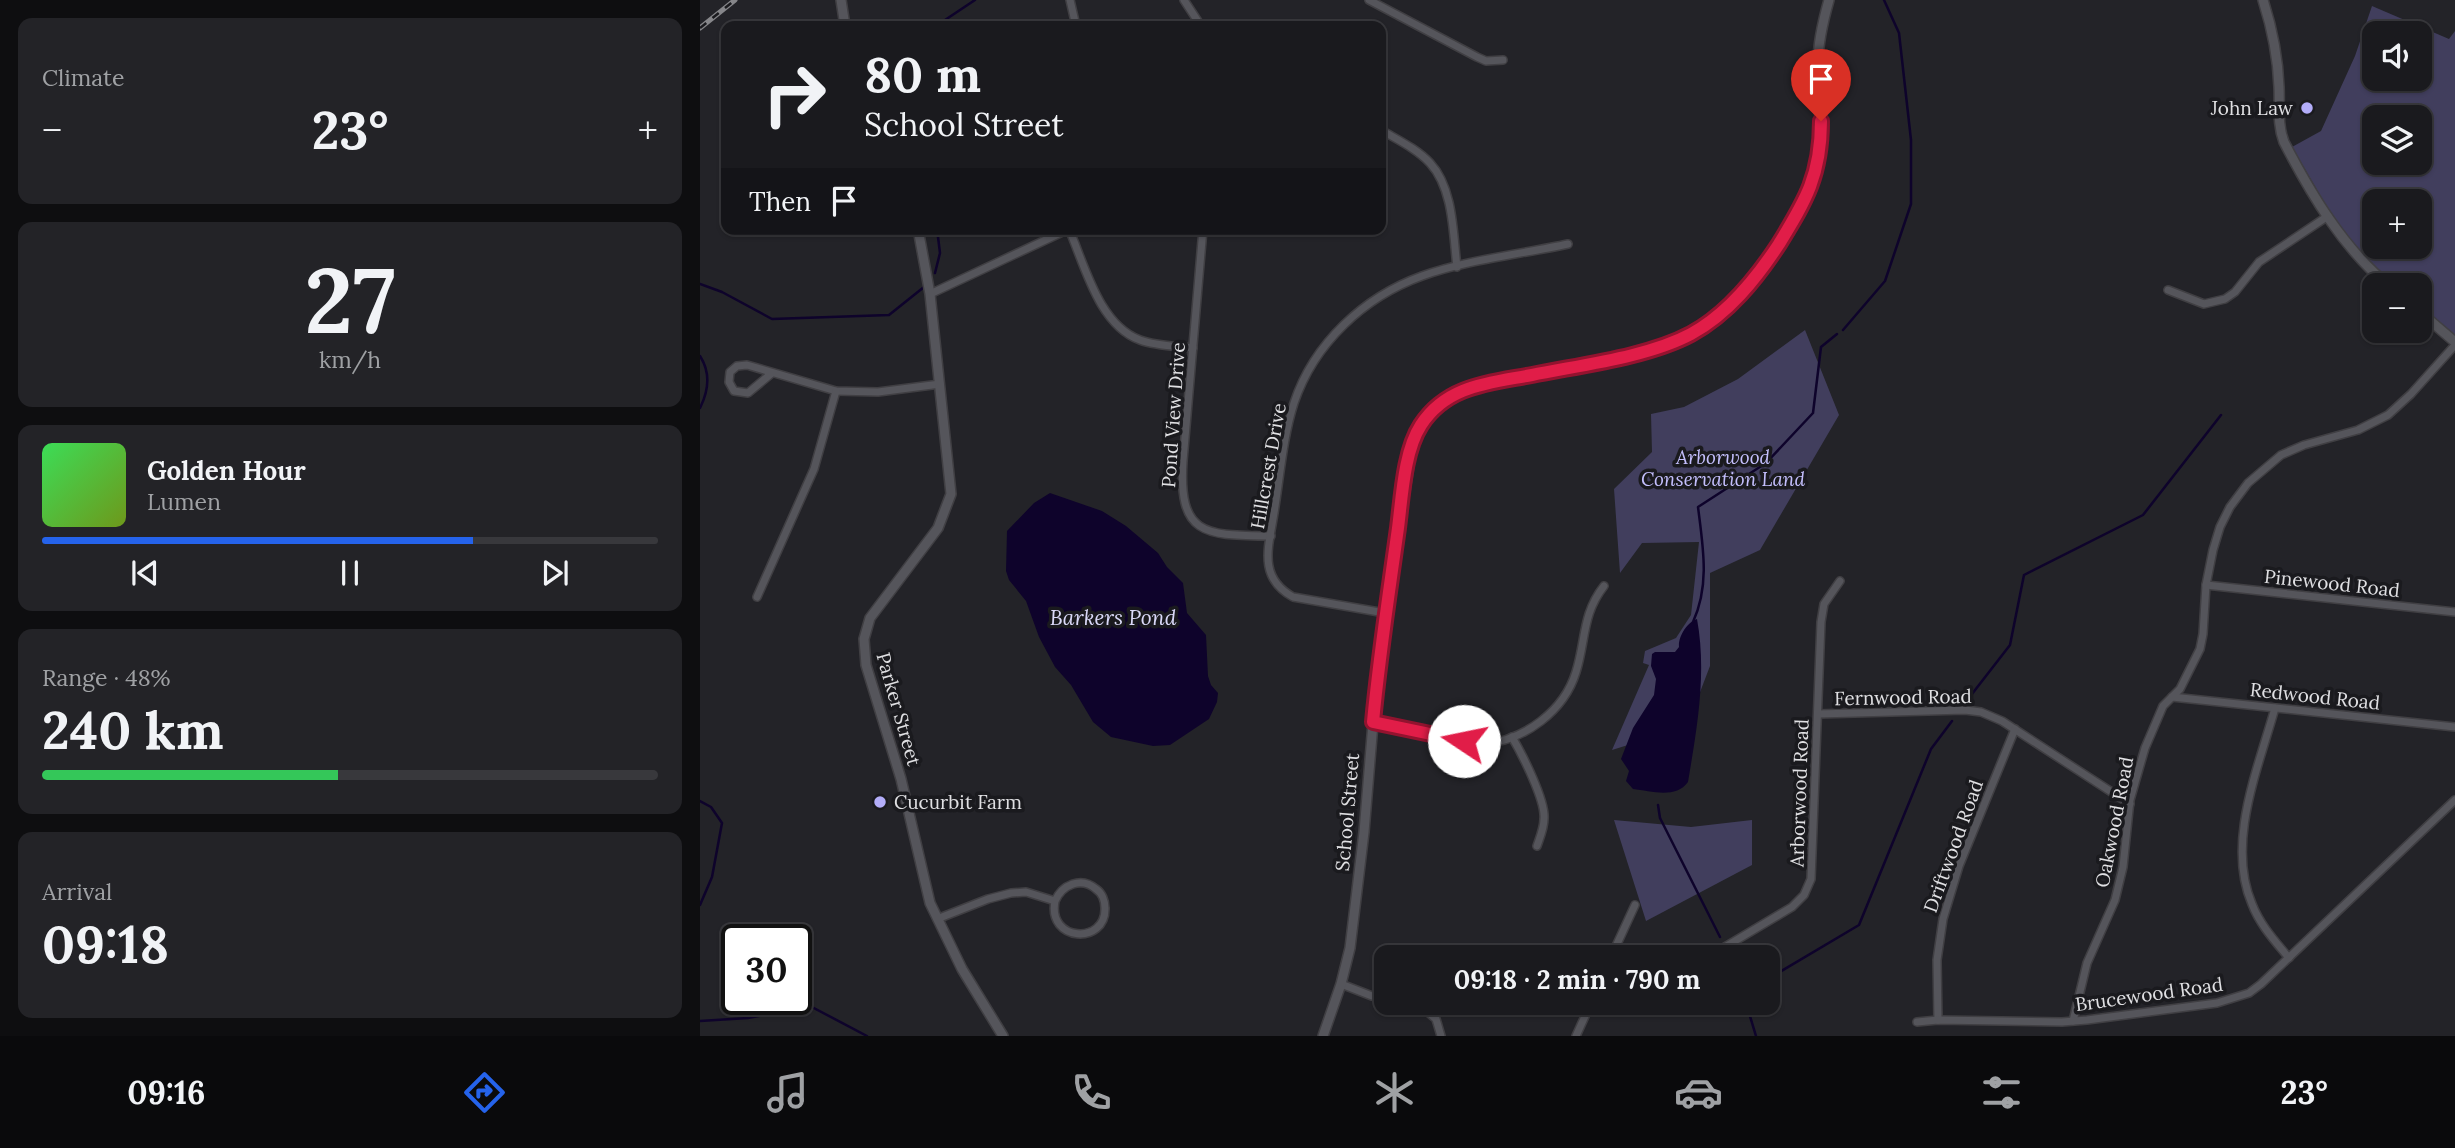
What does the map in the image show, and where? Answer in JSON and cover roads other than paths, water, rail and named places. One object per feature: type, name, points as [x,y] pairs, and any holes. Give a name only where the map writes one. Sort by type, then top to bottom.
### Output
[{"type":"street","points":[[841,0],[844,21]]},
{"type":"street","points":[[1070,0],[1075,21]]},
{"type":"street","points":[[1184,0],[1198,21]]},
{"type":"street","points":[[1369,0],[1477,57],[1492,62],[1503,60]]},
{"type":"street","name":"School Street","points":[[1323,1036],[1342,984],[1350,948],[1385,613],[1412,446],[1420,426],[1436,407],[1478,384],[1622,356],[1672,342],[1717,316],[1745,289],[1804,203],[1817,164],[1821,127],[1818,55],[1829,0]]},
{"type":"street","points":[[2263,0],[2274,45],[2281,134],[2328,216],[2359,258],[2375,273]]},
{"type":"street","points":[[1386,133],[1424,157],[1440,177],[1449,210],[1457,267]]},
{"type":"street","points":[[2168,290],[2204,304],[2225,299],[2235,292],[2259,262],[2328,216]]},
{"type":"street","name":"Parker Street","points":[[919,235],[930,294],[951,481],[949,501],[934,534],[870,618],[864,652],[905,792],[927,891],[937,919],[962,969],[1003,1036]]},
{"type":"street","points":[[930,294],[1056,235]]},
{"type":"street","points":[[1072,235],[1101,305],[1116,326],[1142,341],[1193,348]]},
{"type":"street","name":"Pond View Drive","points":[[1202,235],[1182,488],[1185,505],[1193,521],[1208,530],[1232,535],[1271,536]]},
{"type":"street","name":"Hillcrest Drive","points":[[1385,613],[1300,600],[1283,592],[1269,573],[1271,536],[1293,405],[1315,359],[1340,328],[1379,297],[1417,278],[1568,244]]},
{"type":"street","points":[[2432,323],[2455,343]]},
{"type":"street","name":"Oakwood Road","points":[[2073,1021],[2087,963],[2115,900],[2123,867],[2135,780],[2155,722],[2163,706],[2191,670],[2200,649],[2206,585],[2213,550],[2230,507],[2248,483],[2281,456],[2304,445],[2376,423],[2404,400],[2455,343]]},
{"type":"street","points":[[772,373],[748,393],[734,391],[729,382],[730,372],[742,364],[836,391],[878,392],[940,384]]},
{"type":"street","points":[[757,597],[814,469],[836,391]]},
{"type":"street","name":"Arborwood Road","points":[[1728,945],[1792,907],[1799,902],[1808,888],[1813,865],[1822,614],[1829,596],[1840,582]]},
{"type":"street","name":"Pinewood Road","points":[[2206,585],[2455,612]]},
{"type":"street","points":[[1373,722],[1481,744],[1512,737],[1534,726],[1550,714],[1573,683],[1587,617],[1604,586]]},
{"type":"street","name":"Redwood Road","points":[[2172,697],[2455,727]]},
{"type":"street","points":[[2275,708],[2247,809],[2241,854],[2245,886],[2253,907],[2289,958]]},
{"type":"street","name":"Fernwood Road","points":[[1818,714],[1973,710],[1995,717],[2130,804]]},
{"type":"street","name":"Driftwood Road","points":[[1938,1020],[1937,960],[1943,919],[1959,866],[2015,729]]},
{"type":"street","points":[[1512,737],[1544,809],[1537,846]]},
{"type":"street","name":"Brucewood Road","points":[[1917,1022],[2073,1021],[2217,1003],[2235,998],[2255,989],[2455,800]]},
{"type":"street","points":[[1088,884],[1096,888],[1103,898],[1104,919],[1089,933],[1069,932],[1059,925],[1055,917],[1055,901],[1068,885],[1088,884]]},
{"type":"street","points":[[937,919],[1011,893],[1026,892],[1055,901]]},
{"type":"street","points":[[1616,945],[1634,905]]},
{"type":"street","points":[[1342,984],[1374,996]]},
{"type":"street","points":[[1431,1015],[1436,1019],[1441,1036]]},
{"type":"street","points":[[1576,1036],[1586,1015]]},
{"type":"water","name":"Barkers Pond","points":[[1050,493],[1102,511],[1126,526],[1158,553],[1183,583],[1187,613],[1206,635],[1208,676],[1218,693],[1209,719],[1170,745],[1153,746],[1111,737],[1093,722],[1071,685],[1055,667],[1039,637],[1026,601],[1009,580],[1006,571],[1007,531],[1034,503]]},
{"type":"water","points":[[1697,619],[1701,680],[1688,782],[1677,791],[1670,792],[1633,789],[1626,781],[1629,771],[1621,759],[1633,728],[1654,695],[1656,679],[1651,666],[1652,654],[1675,652],[1684,630]]},
{"type":"waterway","points":[[944,21],[975,0]]},
{"type":"waterway","points":[[1843,330],[1885,281],[1911,204],[1911,140],[1899,33],[1884,0]]},
{"type":"waterway","points":[[935,273],[940,253],[938,235]]},
{"type":"waterway","points":[[700,284],[722,292],[772,319],[889,315],[924,287]]},
{"type":"waterway","points":[[1693,622],[1702,594],[1703,580],[1698,507],[1766,463],[1813,413],[1821,347],[1837,334]]},
{"type":"waterway","points":[[700,356],[708,382],[700,408]]},
{"type":"waterway","points":[[1965,703],[2010,645],[2024,575],[2143,515],[2221,415]]},
{"type":"waterway","points":[[1780,972],[1859,925],[1931,749],[1952,721]]},
{"type":"waterway","points":[[700,801],[711,807],[722,823],[712,877],[700,905]]},
{"type":"waterway","points":[[1658,805],[1660,818],[1720,937]]},
{"type":"waterway","points":[[700,1021],[748,1018],[810,1006],[867,1036]]},
{"type":"waterway","points":[[1750,1015],[1756,1036]]},
{"type":"railway","points":[[700,28],[735,0]]},
{"type":"place","name":"John Law","points":[[2307,108]]},
{"type":"place","name":"Cucurbit Farm","points":[[880,802]]},
{"type":"park label","name":"Arborwood Conservation Land","points":[[1723,468]]}]
